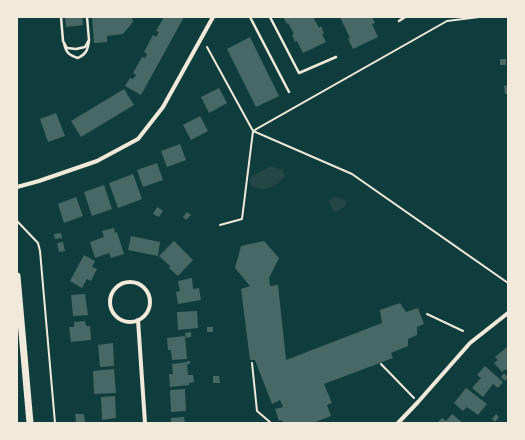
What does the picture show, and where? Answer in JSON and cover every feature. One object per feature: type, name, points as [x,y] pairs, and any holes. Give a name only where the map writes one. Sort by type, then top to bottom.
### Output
[{"type":"main road","points":[[17,276],[30,423]]},
{"type":"street","points":[[17,187],[97,161],[138,139],[164,107],[213,17]]},
{"type":"street","points":[[129,281],[138,283],[147,290],[150,300],[148,310],[142,318],[138,320],[132,322],[123,321],[118,318],[110,307],[110,296],[120,284],[129,281]]},
{"type":"street","points":[[398,423],[470,343],[508,313]]},
{"type":"street","points":[[138,320],[145,423]]},
{"type":"lane","points":[[61,17],[65,51],[71,56],[78,58],[85,54],[88,48],[89,40],[86,17]]},
{"type":"lane","points":[[250,17],[289,92]]},
{"type":"lane","points":[[270,17],[299,73],[336,57]]},
{"type":"lane","points":[[399,21],[405,17]]},
{"type":"lane","points":[[63,41],[67,48],[76,49],[85,47],[89,40]]},
{"type":"path","points":[[253,131],[447,20],[479,17]]},
{"type":"path","points":[[207,46],[253,131],[242,219],[220,225]]},
{"type":"path","points":[[253,131],[352,174],[508,283]]},
{"type":"path","points":[[17,221],[38,243],[40,251],[55,423]]},
{"type":"path","points":[[427,314],[463,331]]},
{"type":"path","points":[[252,363],[257,411],[271,423]]},
{"type":"path","points":[[381,364],[418,402]]},
{"type":"shaded area","points":[[271,166],[283,170],[285,177],[270,188],[261,189],[251,186],[249,179],[252,176]]},
{"type":"shaded area","points":[[335,197],[346,200],[346,205],[339,211],[334,211],[328,201]]},
{"type":"building","points":[[65,17],[82,17],[83,25],[66,27]]},
{"type":"building","points":[[92,17],[132,17],[133,22],[123,34],[107,36],[107,42],[94,43]]},
{"type":"building","points":[[164,17],[184,17],[141,95],[125,86],[130,78],[133,79],[136,75],[133,73],[142,57],[145,58],[147,54],[144,52],[153,35],[156,37],[159,32],[156,31]]},
{"type":"building","points":[[283,17],[313,17],[319,28],[321,26],[324,33],[322,34],[326,42],[303,53],[297,41],[295,42],[292,35],[294,34]]},
{"type":"building","points":[[340,17],[372,17],[375,23],[372,24],[378,37],[353,49],[348,39],[350,38]]},
{"type":"building","points":[[250,37],[279,96],[256,107],[227,49]]},
{"type":"building","points":[[500,59],[506,59],[506,65],[500,65]]},
{"type":"building","points":[[508,85],[508,94],[505,94],[504,86]]},
{"type":"building","points":[[219,88],[227,103],[209,113],[201,97]]},
{"type":"building","points":[[124,89],[134,105],[81,137],[71,121]]},
{"type":"building","points":[[56,113],[65,136],[48,142],[40,119]]},
{"type":"building","points":[[200,116],[208,131],[191,140],[183,125]]},
{"type":"building","points":[[180,144],[186,160],[167,167],[161,151]]},
{"type":"building","points":[[157,163],[163,180],[143,187],[137,170]]},
{"type":"building","points":[[133,174],[142,199],[118,208],[109,183]]},
{"type":"building","points":[[104,185],[112,209],[92,216],[84,192]]},
{"type":"building","points":[[76,197],[83,216],[64,223],[58,204]]},
{"type":"building","points":[[157,207],[163,211],[159,217],[153,214]]},
{"type":"building","points":[[187,212],[191,215],[186,220],[183,217]]},
{"type":"building","points":[[114,228],[115,233],[117,232],[124,254],[111,258],[109,253],[95,258],[90,242],[104,237],[102,231]]},
{"type":"building","points":[[61,233],[62,238],[55,239],[54,234]]},
{"type":"building","points":[[131,236],[160,242],[158,256],[128,250]]},
{"type":"building","points":[[174,241],[193,260],[178,276],[159,256]]},
{"type":"building","points":[[264,241],[279,258],[269,278],[270,286],[278,285],[286,360],[382,323],[380,310],[400,303],[406,312],[418,308],[424,324],[417,327],[417,335],[408,339],[408,346],[391,353],[393,358],[324,384],[332,403],[327,405],[331,416],[313,423],[283,423],[282,420],[279,421],[275,409],[283,407],[280,400],[272,404],[255,360],[250,360],[241,289],[250,286],[235,268],[241,246]]},
{"type":"building","points":[[63,242],[65,251],[59,252],[57,243]]},
{"type":"building","points":[[84,255],[95,261],[92,267],[97,269],[91,281],[87,279],[82,288],[70,281]]},
{"type":"building","points":[[192,278],[193,289],[199,288],[201,300],[178,304],[176,292],[180,291],[178,281]]},
{"type":"building","points":[[85,294],[88,315],[73,316],[71,295]]},
{"type":"building","points":[[197,311],[198,328],[178,330],[177,312]]},
{"type":"building","points":[[85,321],[86,326],[90,326],[91,340],[71,342],[69,327],[74,327],[74,322]]},
{"type":"building","points":[[207,327],[213,327],[213,332],[207,332]]},
{"type":"building","points":[[191,332],[191,337],[186,338],[185,333]]},
{"type":"building","points":[[185,336],[187,359],[172,360],[171,350],[168,350],[167,338]]},
{"type":"building","points":[[113,343],[114,366],[100,367],[98,345]]},
{"type":"building","points":[[507,347],[508,372],[506,369],[502,372],[494,363],[498,360],[495,357]]},
{"type":"building","points":[[190,361],[190,364],[187,364],[188,375],[193,375],[194,382],[189,383],[189,385],[170,387],[169,374],[173,374],[172,364]]},
{"type":"building","points":[[485,366],[503,382],[498,388],[493,384],[483,397],[472,388],[481,378],[477,375]]},
{"type":"building","points":[[114,369],[116,393],[94,394],[93,371]]},
{"type":"building","points":[[504,373],[508,377],[505,381],[501,377]]},
{"type":"building","points":[[213,376],[219,376],[220,383],[213,383]]},
{"type":"building","points":[[466,388],[487,404],[478,415],[467,407],[463,411],[454,403]]},
{"type":"building","points":[[185,389],[186,411],[171,412],[170,390]]},
{"type":"building","points":[[115,396],[116,418],[102,420],[101,397]]},
{"type":"building","points":[[75,414],[84,414],[85,422],[76,423]]},
{"type":"building","points":[[452,414],[463,423],[437,423],[442,418],[446,421]]},
{"type":"building","points":[[496,414],[499,417],[495,422],[492,419]]},
{"type":"building","points":[[184,417],[185,423],[171,423],[171,418]]}]
